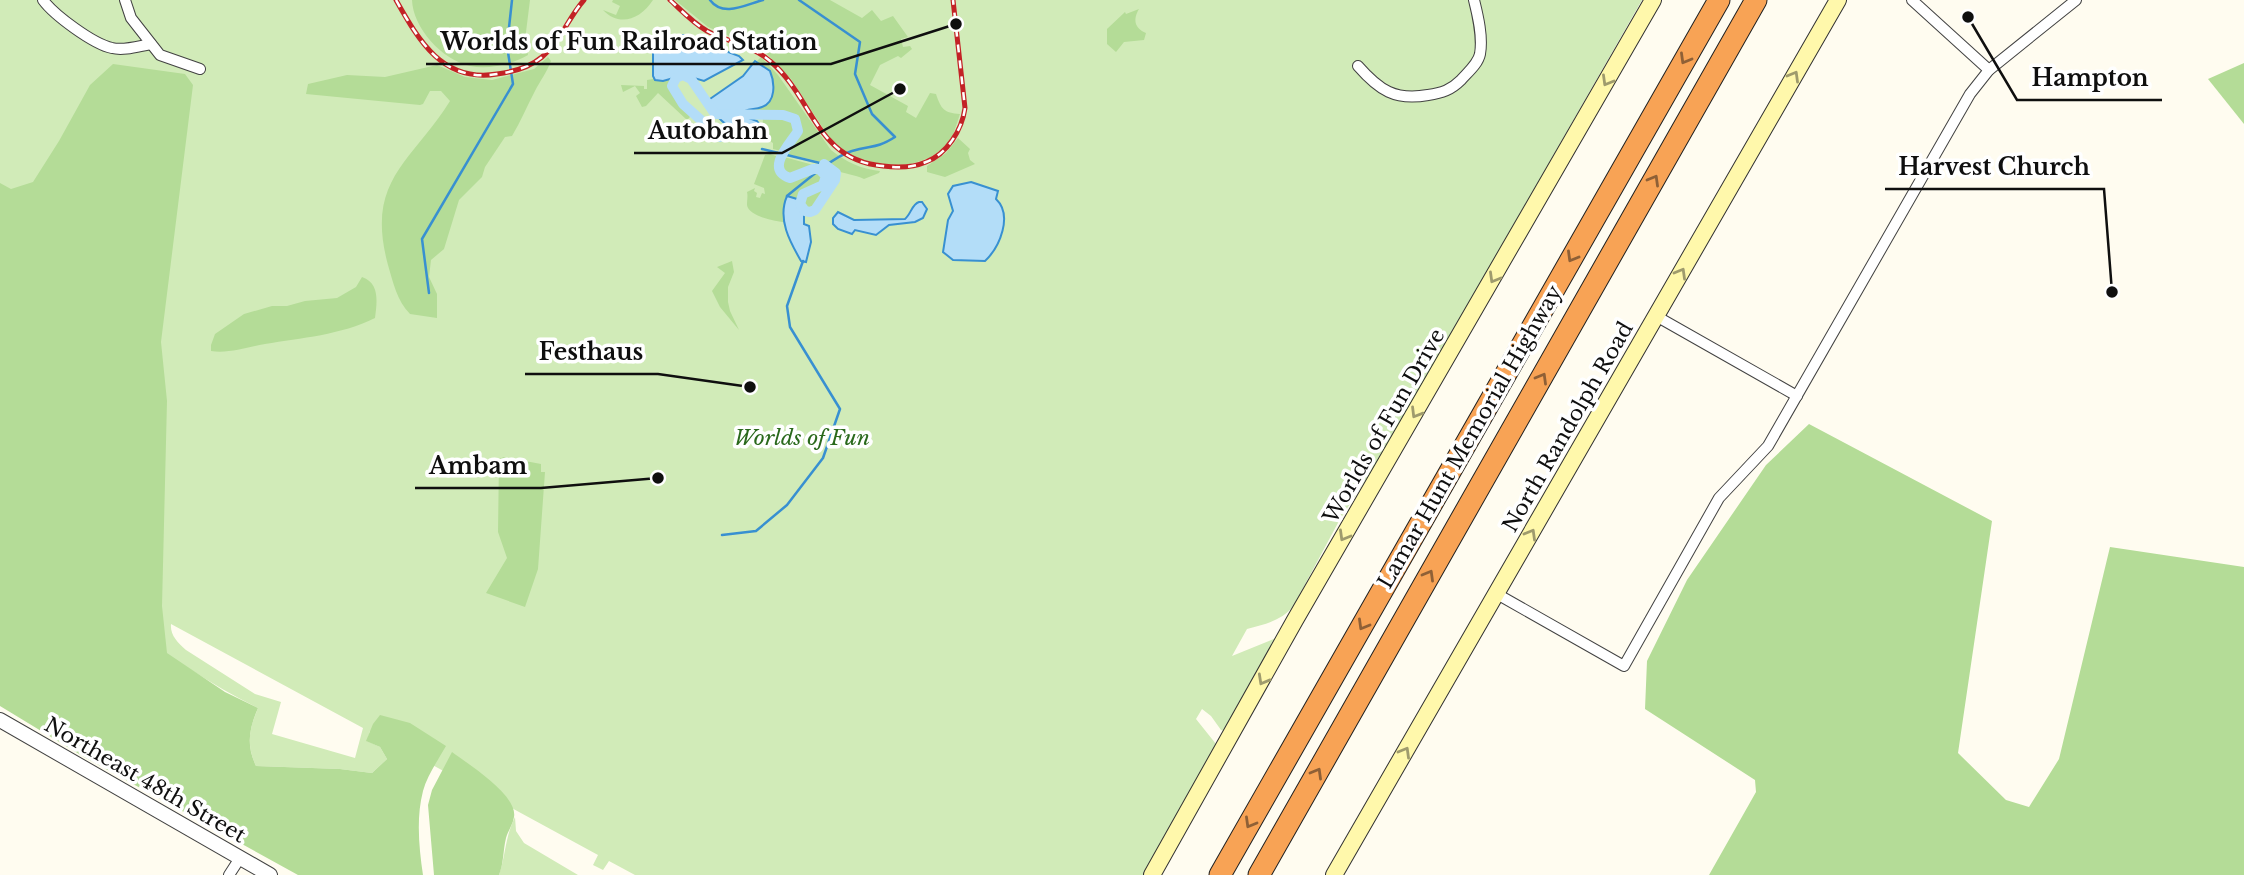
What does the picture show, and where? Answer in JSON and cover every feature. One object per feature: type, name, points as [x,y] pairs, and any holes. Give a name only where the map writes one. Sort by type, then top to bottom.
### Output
[{"type":"highway","name":"Lamar Hunt Memorial Highway","points":[[1220,875],[1719,0]]},
{"type":"highway","name":"Lamar Hunt Memorial Highway","points":[[1259,875],[1756,0]]},
{"type":"main road","name":"Worlds of Fun Drive","points":[[1152,875],[1378,476],[1451,355],[1653,0]]},
{"type":"main road","name":"North Randolph Road","points":[[1334,875],[1838,0]]},
{"type":"street","points":[[43,0],[48,8],[89,38],[110,48],[151,44]]},
{"type":"street","points":[[125,0],[131,18],[160,55],[201,69]]},
{"type":"street","points":[[1358,66],[1371,81],[1397,96],[1413,98],[1451,89],[1472,69],[1480,56],[1481,38],[1474,0]]},
{"type":"street","points":[[1912,0],[1989,70]]},
{"type":"street","points":[[1497,594],[1624,666],[1719,498],[1768,446],[1970,94],[1989,70],[2076,0]]},
{"type":"street","points":[[1656,316],[1797,396]]},
{"type":"street","name":"Northeast 48th Street","points":[[0,720],[270,875]]},
{"type":"street","points":[[229,875],[240,858]]},
{"type":"green space","name":"Worlds of Fun","points":[[0,0],[1642,0],[1386,448],[1339,521],[1294,605],[1279,618],[1247,629],[1232,656],[1276,638],[1225,731],[1202,709],[1196,719],[1216,744],[1214,752],[1144,875],[635,875],[609,861],[603,870],[593,865],[598,855],[370,731],[367,741],[380,747],[387,759],[372,773],[256,766],[250,737],[258,708],[158,648],[0,530]],"holes":[[[171,624],[363,728],[355,758],[272,734],[281,702],[255,694],[186,650],[175,638]]]},
{"type":"green space","points":[[412,0],[530,0],[525,40],[528,55],[492,67],[460,63],[440,50],[423,32]]},
{"type":"green space","points":[[653,0],[636,16],[622,20],[603,10],[616,15],[620,6],[612,2]]},
{"type":"green space","points":[[675,0],[830,0],[862,18],[872,10],[881,21],[893,16],[908,37],[901,39],[903,47],[910,46],[912,49],[901,58],[898,56],[880,65],[870,85],[908,106],[906,112],[916,118],[930,93],[936,94],[944,109],[960,114],[953,135],[943,149],[929,158],[911,164],[889,166],[850,156],[832,142],[791,79],[764,51],[708,27]]},
{"type":"green space","points":[[1139,9],[1136,23],[1139,29],[1146,33],[1144,40],[1124,42],[1116,52],[1107,44],[1107,29],[1125,12],[1126,14]]},
{"type":"green space","points":[[548,57],[551,61],[512,136],[505,137],[485,167],[482,177],[459,200],[444,249],[431,260],[429,277],[437,294],[437,318],[410,314],[399,297],[388,265],[382,236],[382,212],[387,192],[396,174],[450,101],[441,91],[430,91],[420,105],[306,94],[308,84],[347,75],[385,77],[437,65],[465,77],[492,80],[534,69]]},
{"type":"green space","points":[[761,57],[778,75],[831,150],[854,164],[880,171],[879,173],[864,179],[840,172],[820,162],[785,154],[799,135],[801,126],[798,119],[783,112],[746,112],[746,109],[763,107],[772,94],[770,71],[757,61]]},
{"type":"green space","points":[[2244,63],[2244,124],[2208,79]]},
{"type":"green space","points":[[113,64],[185,74],[193,85],[161,342],[167,401],[162,606],[167,653],[225,692],[258,708],[250,737],[256,766],[372,773],[387,759],[380,747],[366,741],[380,715],[410,723],[446,746],[427,780],[419,812],[423,875],[298,875],[84,757],[0,706],[0,183],[11,189],[33,182],[90,85]]},
{"type":"green space","points":[[653,76],[655,80],[675,78],[672,90],[690,117],[687,120],[658,93],[642,107],[636,96],[640,93],[635,86],[623,92],[621,85],[644,86],[644,89],[647,89],[647,80],[653,79]]},
{"type":"green space","points":[[785,116],[794,121],[796,130],[781,151],[773,149],[773,143],[762,136],[763,117]]},
{"type":"green space","points":[[958,138],[970,149],[970,160],[975,164],[945,177],[927,172],[927,166],[946,153]]},
{"type":"green space","points":[[765,155],[779,157],[779,172],[786,177],[792,179],[816,172],[825,180],[820,186],[801,194],[799,201],[787,196],[785,222],[757,215],[747,205],[747,192],[755,188],[756,197],[760,198],[762,193],[765,194],[764,188],[754,184]]},
{"type":"green space","points":[[784,157],[832,170],[835,180],[814,208],[806,208],[801,203],[804,197],[827,183],[827,172],[816,167],[789,176],[782,171]]},
{"type":"green space","points":[[732,261],[734,272],[728,287],[728,302],[739,330],[720,307],[712,291],[725,273],[717,267]]},
{"type":"green space","points":[[362,277],[375,288],[375,318],[321,335],[231,351],[211,351],[215,334],[244,314],[272,306],[337,298],[356,287]]},
{"type":"green space","points":[[1809,424],[1992,521],[1958,753],[2006,800],[2029,807],[2059,759],[2110,547],[2244,567],[2244,875],[1709,875],[1756,792],[1755,780],[1645,709],[1647,661],[1687,580],[1766,465]]},
{"type":"green space","points":[[504,457],[541,464],[541,472],[545,472],[538,569],[525,607],[486,593],[507,558],[498,532],[499,459]]},
{"type":"green space","points":[[452,752],[500,790],[513,808],[514,817],[506,838],[499,875],[434,875],[428,805],[432,790]]},
{"type":"green space","points":[[515,817],[516,831],[524,843],[578,875],[499,875]]},
{"type":"water","points":[[683,35],[739,56],[743,60],[704,81],[684,75],[663,81],[655,80],[653,43],[661,37],[677,38]]},
{"type":"water","points":[[755,61],[770,71],[773,92],[767,105],[745,111],[746,117],[760,125],[759,131],[743,133],[722,121],[707,101],[743,76]]},
{"type":"water","points":[[971,182],[998,191],[996,199],[1004,213],[1000,239],[985,261],[953,260],[943,252],[948,220],[953,211],[948,194],[953,186]]},
{"type":"water","points":[[787,196],[797,199],[810,212],[809,215],[804,213],[804,224],[809,226],[811,242],[806,262],[801,261],[786,230],[783,213]]},
{"type":"water","points":[[919,202],[927,209],[923,218],[915,222],[889,225],[876,235],[855,230],[852,234],[833,224],[833,218],[838,212],[854,220],[905,219]]},
{"type":"waterway","points":[[429,293],[422,239],[513,84],[507,46],[512,0]]},
{"type":"waterway","points":[[710,0],[715,5],[728,9],[763,0]]},
{"type":"waterway","points":[[787,196],[836,158],[895,137],[872,114],[855,74],[860,42],[799,0]]},
{"type":"waterway","points":[[720,137],[683,104],[672,86],[676,78],[683,75],[691,79],[715,114],[783,115],[795,119],[798,131],[782,156],[779,169],[790,178],[813,169],[819,169],[826,176],[823,185],[803,194],[800,204],[805,211],[815,210],[835,180],[836,173],[824,164]]},
{"type":"waterway","points":[[727,132],[729,128]]},
{"type":"waterway","points":[[762,149],[824,164]]},
{"type":"waterway","points":[[722,535],[756,531],[787,505],[823,458],[840,409],[790,327],[787,306],[803,261]]},
{"type":"railway","points":[[396,0],[414,30],[435,56],[462,72],[478,75],[509,72],[537,61],[549,51],[584,0]]},
{"type":"railway","points":[[670,0],[707,31],[748,47],[770,61],[797,92],[829,140],[843,152],[860,161],[900,167],[921,164],[941,153],[957,133],[963,116],[965,108],[953,0]]},
{"type":"place","name":"Hampton","points":[[1968,17]]},
{"type":"place","name":"Worlds of Fun Railroad Station","points":[[956,24]]},
{"type":"place","name":"Autobahn","points":[[900,89]]},
{"type":"place","name":"Harvest Church","points":[[2112,292]]},
{"type":"place","name":"Festhaus","points":[[750,387]]},
{"type":"place","name":"Ambam","points":[[658,478]]}]
